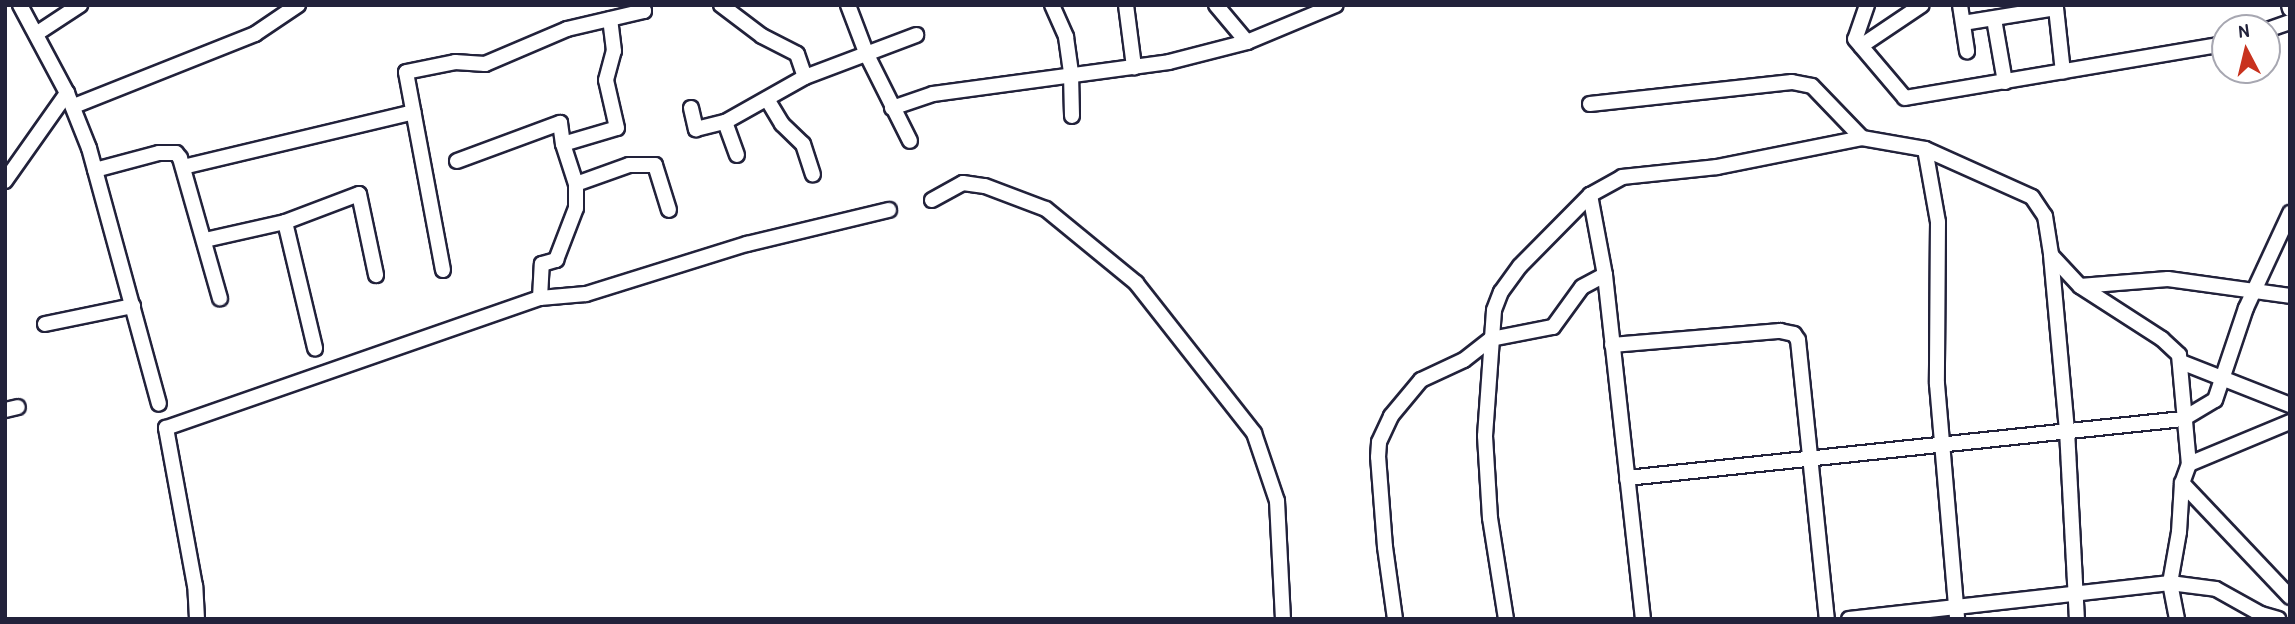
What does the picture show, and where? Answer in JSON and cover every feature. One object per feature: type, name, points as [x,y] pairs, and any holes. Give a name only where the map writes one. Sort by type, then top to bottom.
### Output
[{"type":"street","points":[[20,5],[70,99],[95,170],[159,404]]},
{"type":"street","points":[[36,34],[80,5]]},
{"type":"street","points":[[5,181],[70,99],[255,34],[298,5]]},
{"type":"street","points":[[443,270],[406,72],[455,62],[485,64],[567,29],[644,11],[642,5]]},
{"type":"street","points":[[721,5],[762,36],[797,54],[805,77]]},
{"type":"street","points":[[849,5],[867,55],[910,142]]},
{"type":"street","points":[[1052,5],[1066,37],[1071,75],[1072,116]]},
{"type":"street","points":[[1126,5],[1134,67]]},
{"type":"street","points":[[1216,5],[1247,42]]},
{"type":"street","points":[[892,108],[933,94],[1169,62],[1247,42],[1336,5]]},
{"type":"street","points":[[1867,5],[1855,39],[1905,98],[2211,46]]},
{"type":"street","points":[[1861,46],[1922,5]]},
{"type":"street","points":[[1960,5],[1967,51]]},
{"type":"street","points":[[1963,23],[2056,8],[2063,72]]},
{"type":"street","points":[[563,144],[617,128],[606,80],[614,51],[610,19]]},
{"type":"street","points":[[1994,19],[2005,82]]},
{"type":"street","points":[[691,108],[696,129],[725,122],[805,77],[916,35]]},
{"type":"street","points":[[1590,104],[1792,82],[1812,86],[1862,138]]},
{"type":"street","points":[[767,99],[782,124],[803,144],[813,174]]},
{"type":"street","points":[[183,167],[414,112]]},
{"type":"street","points":[[725,122],[737,155]]},
{"type":"street","points":[[457,161],[560,123],[563,144],[576,184],[576,208],[556,260],[541,267],[540,298]]},
{"type":"street","points":[[1506,619],[1486,480],[1485,436],[1493,310],[1501,292],[1525,260],[1590,195],[1622,177],[1717,167],[1862,138],[1925,149],[2032,197],[2045,216],[2067,430],[2077,619]]},
{"type":"street","points":[[1925,149],[1938,222],[1936,350],[1941,444],[1957,613]]},
{"type":"street","points":[[95,170],[169,152],[180,158],[220,298]]},
{"type":"street","points":[[576,184],[629,165],[654,165],[669,210]]},
{"type":"street","points":[[932,200],[963,183],[985,186],[1046,209],[1136,283],[1254,433],[1269,470],[1276,501],[1283,619]]},
{"type":"street","points":[[205,240],[285,222],[359,194],[376,275]]},
{"type":"street","points":[[1590,195],[1605,275],[1643,619]]},
{"type":"street","points":[[197,619],[195,586],[166,428],[540,298],[586,295],[747,244],[889,210]]},
{"type":"street","points":[[1627,478],[2183,419],[2215,400],[2253,293],[2290,213]]},
{"type":"street","points":[[285,222],[315,348]]},
{"type":"street","points":[[2051,255],[2080,286],[2162,339],[2179,355],[2189,464],[2182,483],[2179,532],[2170,583],[2177,619]]},
{"type":"street","points":[[1395,619],[1384,541],[1378,457],[1381,435],[1398,406],[1421,380],[1464,360],[1492,339],[1553,327],[1582,287],[1605,275]]},
{"type":"street","points":[[2080,286],[2168,279],[2253,293],[2290,296]]},
{"type":"street","points":[[46,324],[133,306]]},
{"type":"street","points":[[1612,345],[1780,331],[1794,334],[1798,340],[1827,619]]},
{"type":"street","points":[[2181,362],[2290,405]]},
{"type":"street","points":[[2189,464],[2290,422]]},
{"type":"street","points":[[2182,483],[2290,597]]},
{"type":"street","points":[[1849,619],[1957,613],[2075,593],[2170,583],[2216,589],[2260,614],[2278,619]]}]
